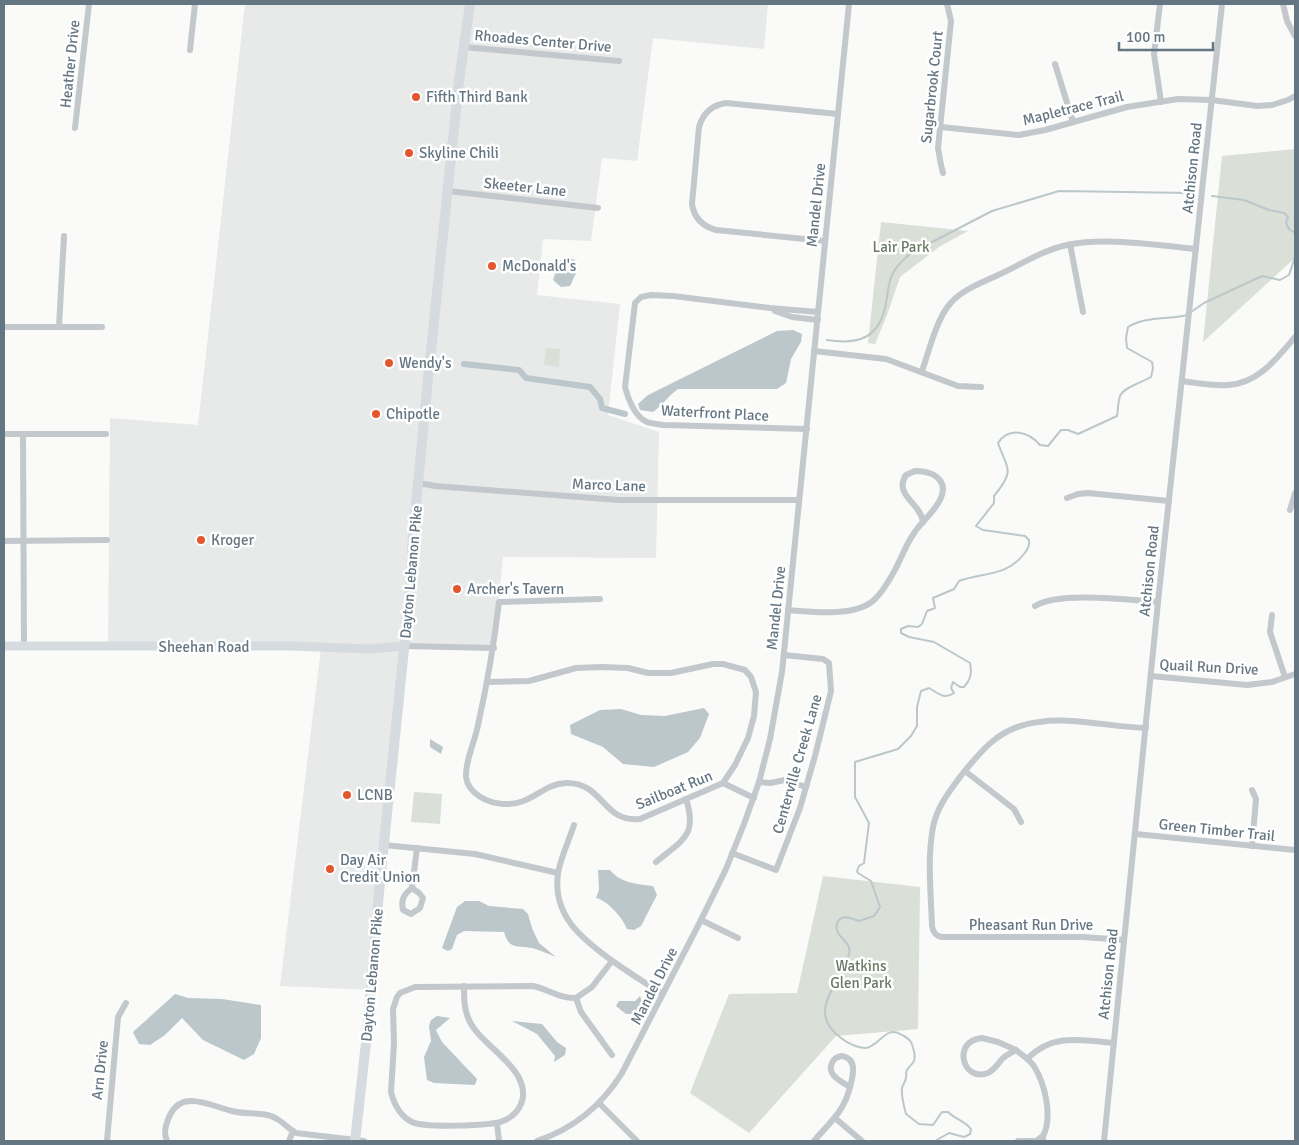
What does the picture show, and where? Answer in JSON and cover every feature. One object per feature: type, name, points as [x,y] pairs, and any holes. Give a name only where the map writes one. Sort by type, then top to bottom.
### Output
[{"type":"main road","name":"Dayton Lebanon Pike","points":[[358,1141],[384,845],[410,591],[413,536],[448,191],[470,4]]},
{"type":"street","name":"Heather Drive","points":[[75,128],[89,4]]},
{"type":"street","points":[[190,50],[195,4]]},
{"type":"street","name":"Mandel Drive","points":[[537,1141],[571,1125],[599,1103],[622,1073],[702,920],[732,854],[759,782],[770,740],[784,655],[849,4]]},
{"type":"street","name":"Sugarbrook Court","points":[[943,173],[939,156],[940,128],[951,21],[947,4]]},
{"type":"street","points":[[1160,4],[1154,54],[1161,102]]},
{"type":"street","name":"Atchison Road","points":[[1104,1141],[1168,501],[1222,4]]},
{"type":"street","points":[[1284,4],[1287,21],[1295,36]]},
{"type":"street","name":"Rhoades Center Drive","points":[[464,47],[619,61]]},
{"type":"street","points":[[1055,64],[1073,122]]},
{"type":"street","name":"Mapletrace Trail","points":[[940,128],[1019,135],[1045,130],[1127,107],[1187,98],[1257,106],[1272,105],[1295,96]]},
{"type":"street","points":[[825,241],[716,230],[701,222],[695,215],[692,204],[699,127],[708,111],[715,105],[726,103],[838,114]]},
{"type":"street","name":"Skeeter Lane","points":[[448,191],[598,208]]},
{"type":"street","points":[[59,327],[64,236]]},
{"type":"street","points":[[922,371],[941,318],[955,299],[967,291],[1042,254],[1070,244],[1087,242],[1136,243],[1196,249]]},
{"type":"street","points":[[1070,244],[1083,312]]},
{"type":"street","name":"Waterfront Place","points":[[806,429],[664,425],[646,422],[636,412],[628,398],[625,387],[635,303],[641,297],[651,295],[673,296],[818,312]]},
{"type":"street","name":"Waterfront Place","points":[[770,308],[792,317],[818,320]]},
{"type":"street","points":[[4,327],[102,327]]},
{"type":"street","points":[[1182,381],[1225,386],[1239,384],[1249,380],[1265,369],[1295,337]]},
{"type":"street","points":[[814,351],[886,358],[958,386],[980,386]]},
{"type":"street","points":[[4,434],[106,434]]},
{"type":"street","points":[[23,434],[24,646]]},
{"type":"street","points":[[788,610],[841,611],[859,609],[873,601],[886,585],[907,544],[938,505],[943,489],[940,482],[932,475],[915,471],[906,475],[902,488],[903,493],[921,513],[923,522]]},
{"type":"street","name":"Marco Lane","points":[[419,483],[435,486],[618,500],[799,500]]},
{"type":"street","points":[[1067,498],[1078,494],[1088,494],[1168,501]]},
{"type":"street","points":[[1290,510],[1295,494]]},
{"type":"street","points":[[4,540],[107,540]]},
{"type":"street","points":[[1036,606],[1052,599],[1094,598],[1158,602]]},
{"type":"street","name":"Sailboat Run","points":[[487,682],[529,681],[576,668],[628,668],[648,672],[670,673],[713,664],[723,664],[745,670],[751,676],[756,692],[754,716],[748,738],[735,765],[723,783],[640,819],[629,820],[615,815],[592,790],[580,784],[554,784],[526,801],[514,804],[489,802],[470,788],[466,778],[468,762],[478,727],[487,682],[494,648],[499,602],[600,599]]},
{"type":"street","points":[[1272,615],[1270,632],[1285,677]]},
{"type":"street","name":"Sheehan Road","points":[[4,646],[292,646],[370,649],[404,646]]},
{"type":"street","points":[[404,646],[494,648]]},
{"type":"street","name":"Centerville Creek Lane","points":[[732,854],[776,870],[806,787],[830,697],[830,663],[823,659],[784,655]]},
{"type":"street","name":"Quail Run Drive","points":[[1151,676],[1247,685],[1272,682],[1295,674]]},
{"type":"street","points":[[1021,822],[1014,809],[965,771],[984,748],[994,740],[1014,728],[1036,722],[1058,721],[1146,728]]},
{"type":"street","name":"Pheasant Run Drive","points":[[965,771],[944,800],[933,827],[931,862],[932,926],[937,936],[1083,937],[1124,940]]},
{"type":"street","points":[[759,782],[770,784],[785,780],[806,787]]},
{"type":"street","points":[[723,783],[754,798]]},
{"type":"street","points":[[1252,790],[1256,799],[1252,846]]},
{"type":"street","points":[[656,862],[687,835],[691,825],[691,814],[686,799]]},
{"type":"street","points":[[574,825],[558,873],[560,900],[567,919],[585,940],[612,961],[663,994]]},
{"type":"street","name":"Green Timber Trail","points":[[1136,834],[1295,850]]},
{"type":"street","points":[[384,845],[475,854],[558,873]]},
{"type":"street","points":[[412,888],[417,848]]},
{"type":"street","points":[[702,920],[738,938]]},
{"type":"street","points":[[464,986],[466,1012],[471,1024],[522,1082],[522,1100],[516,1112],[504,1121],[497,1123],[441,1126],[415,1123],[401,1113],[392,1099],[391,1092],[394,1043],[393,1009],[396,997],[400,993],[410,988],[464,986],[533,986],[561,996],[576,998],[592,987],[612,961]]},
{"type":"street","points":[[576,998],[581,1012],[612,1055]]},
{"type":"street","name":"Arn Drive","points":[[107,1141],[118,1017],[126,1003]]},
{"type":"street","points":[[1016,1050],[1008,1054],[991,1071],[982,1074],[972,1072],[963,1059],[968,1044],[982,1038],[998,1042],[1016,1050],[1028,1058],[1034,1066],[1047,1107],[1047,1120],[1043,1139],[1018,1141]]},
{"type":"street","points":[[1028,1058],[1047,1044],[1062,1040],[1114,1043]]},
{"type":"street","points":[[814,1141],[844,1105],[850,1087],[854,1069],[851,1061],[842,1056],[836,1057],[831,1064],[831,1072],[850,1087]]},
{"type":"street","points":[[167,1141],[165,1126],[177,1105],[186,1101],[196,1100],[232,1111],[269,1116],[293,1131],[303,1134],[358,1141]]},
{"type":"street","points":[[599,1103],[637,1141]]},
{"type":"street","points":[[835,1118],[862,1141]]},
{"type":"street","points":[[497,1123],[499,1141]]},
{"type":"street","points":[[289,1141],[293,1131]]},
{"type":"shaded area","points":[[245,4],[768,4],[764,49],[653,38],[637,161],[602,158],[591,241],[543,239],[537,295],[620,304],[608,415],[659,432],[656,558],[503,557],[494,648],[404,646],[371,990],[280,986],[321,648],[108,647],[110,418],[198,425]]},
{"type":"shaded area","points":[[568,256],[576,261],[577,271],[570,286],[561,287],[553,280],[557,268],[556,263]]},
{"type":"shaded area","points":[[793,330],[802,334],[801,342],[791,359],[786,383],[777,389],[678,389],[653,412],[640,410],[638,404],[648,395],[777,331]]},
{"type":"shaded area","points":[[704,708],[709,714],[700,738],[688,752],[654,767],[623,764],[603,747],[571,734],[570,725],[600,710],[621,709],[641,715],[665,716]]},
{"type":"shaded area","points":[[430,739],[443,747],[441,754],[430,747]]},
{"type":"shaded area","points":[[598,870],[610,870],[624,880],[653,886],[657,895],[641,926],[634,930],[627,929],[614,910],[605,902],[596,898],[599,890]]},
{"type":"shaded area","points":[[465,901],[479,901],[489,906],[523,909],[528,914],[539,943],[556,957],[535,949],[514,946],[508,942],[504,932],[464,931],[457,935],[452,949],[448,951],[442,948],[457,907]]},
{"type":"shaded area","points":[[175,994],[188,998],[222,999],[261,1005],[261,1038],[254,1054],[244,1060],[203,1040],[182,1018],[165,1035],[150,1045],[139,1044],[133,1032]]},
{"type":"shaded area","points":[[640,996],[642,1006],[635,1014],[626,1014],[616,1006],[619,1001],[635,1001]]},
{"type":"shaded area","points":[[437,1016],[450,1018],[436,1030],[442,1042],[477,1079],[475,1085],[434,1083],[427,1080],[424,1057],[431,1041],[429,1026],[431,1020]]},
{"type":"shaded area","points":[[512,1021],[542,1024],[557,1042],[566,1048],[565,1055],[554,1062],[555,1056],[537,1034]]},
{"type":"green space","points":[[1295,149],[1295,258],[1203,342],[1222,156]]},
{"type":"green space","name":"Lair Park","points":[[881,222],[968,231],[939,247],[900,277],[875,344],[868,343]]},
{"type":"green space","points":[[546,348],[560,349],[559,367],[544,365]]},
{"type":"green space","points":[[414,792],[442,794],[440,824],[411,822]]},
{"type":"green space","name":"Watkins Glen Park","points":[[823,876],[920,887],[918,1029],[836,1036],[749,1133],[690,1093],[729,994],[797,993]]},
{"type":"waterway","points":[[827,340],[858,340],[873,331],[883,315],[891,276],[901,262],[911,253],[992,211],[1059,191],[1191,193]]},
{"type":"waterway","points":[[1212,196],[1244,200],[1269,210],[1284,213],[1288,217],[1286,223],[1289,229],[1295,233]]},
{"type":"waterway","points":[[1191,312],[1204,303],[1262,276],[1280,280],[1289,275],[1295,257]]},
{"type":"waterway","points":[[935,1141],[949,1133],[964,1137],[970,1134],[971,1129],[948,1112],[942,1112],[933,1125],[919,1124],[906,1114],[902,1087],[906,1078],[906,1071],[915,1059],[910,1041],[906,1037],[892,1032],[871,1046],[866,1048],[860,1047],[841,1038],[830,1028],[826,1017],[825,1007],[829,996],[849,954],[848,946],[840,936],[837,924],[844,917],[859,921],[874,916],[880,907],[871,881],[857,871],[859,866],[864,863],[869,823],[855,797],[855,762],[898,749],[911,736],[917,726],[917,707],[921,691],[929,688],[941,695],[947,696],[954,693],[951,688],[953,682],[960,687],[964,687],[970,679],[970,663],[934,642],[909,637],[901,633],[901,629],[908,626],[918,627],[922,624],[927,611],[935,608],[933,598],[954,589],[959,581],[994,573],[1010,567],[1027,549],[1029,540],[1025,536],[983,530],[976,526],[994,503],[994,496],[1007,475],[1007,465],[998,443],[1008,434],[1019,433],[1025,434],[1040,445],[1048,446],[1061,430],[1068,430],[1078,434],[1117,416],[1119,398],[1122,393],[1129,387],[1151,377],[1153,368],[1152,362],[1127,348],[1128,327],[1142,321],[1187,315]]},
{"type":"waterway","points":[[464,364],[519,370],[526,378],[590,387],[600,399],[602,408],[625,414]]},
{"type":"place","name":"Fifth Third Bank","points":[[416,97]]},
{"type":"place","name":"Skyline Chili","points":[[409,153]]},
{"type":"place","name":"McDonald's","points":[[492,266]]},
{"type":"place","name":"Wendy's","points":[[389,363]]},
{"type":"place","name":"Chipotle","points":[[376,414]]},
{"type":"place","name":"Kroger","points":[[201,540]]},
{"type":"place","name":"Archer's Tavern","points":[[457,589]]},
{"type":"place","name":"LCNB","points":[[347,795]]},
{"type":"place","name":"Day Air Credit Union","points":[[330,869]]}]
